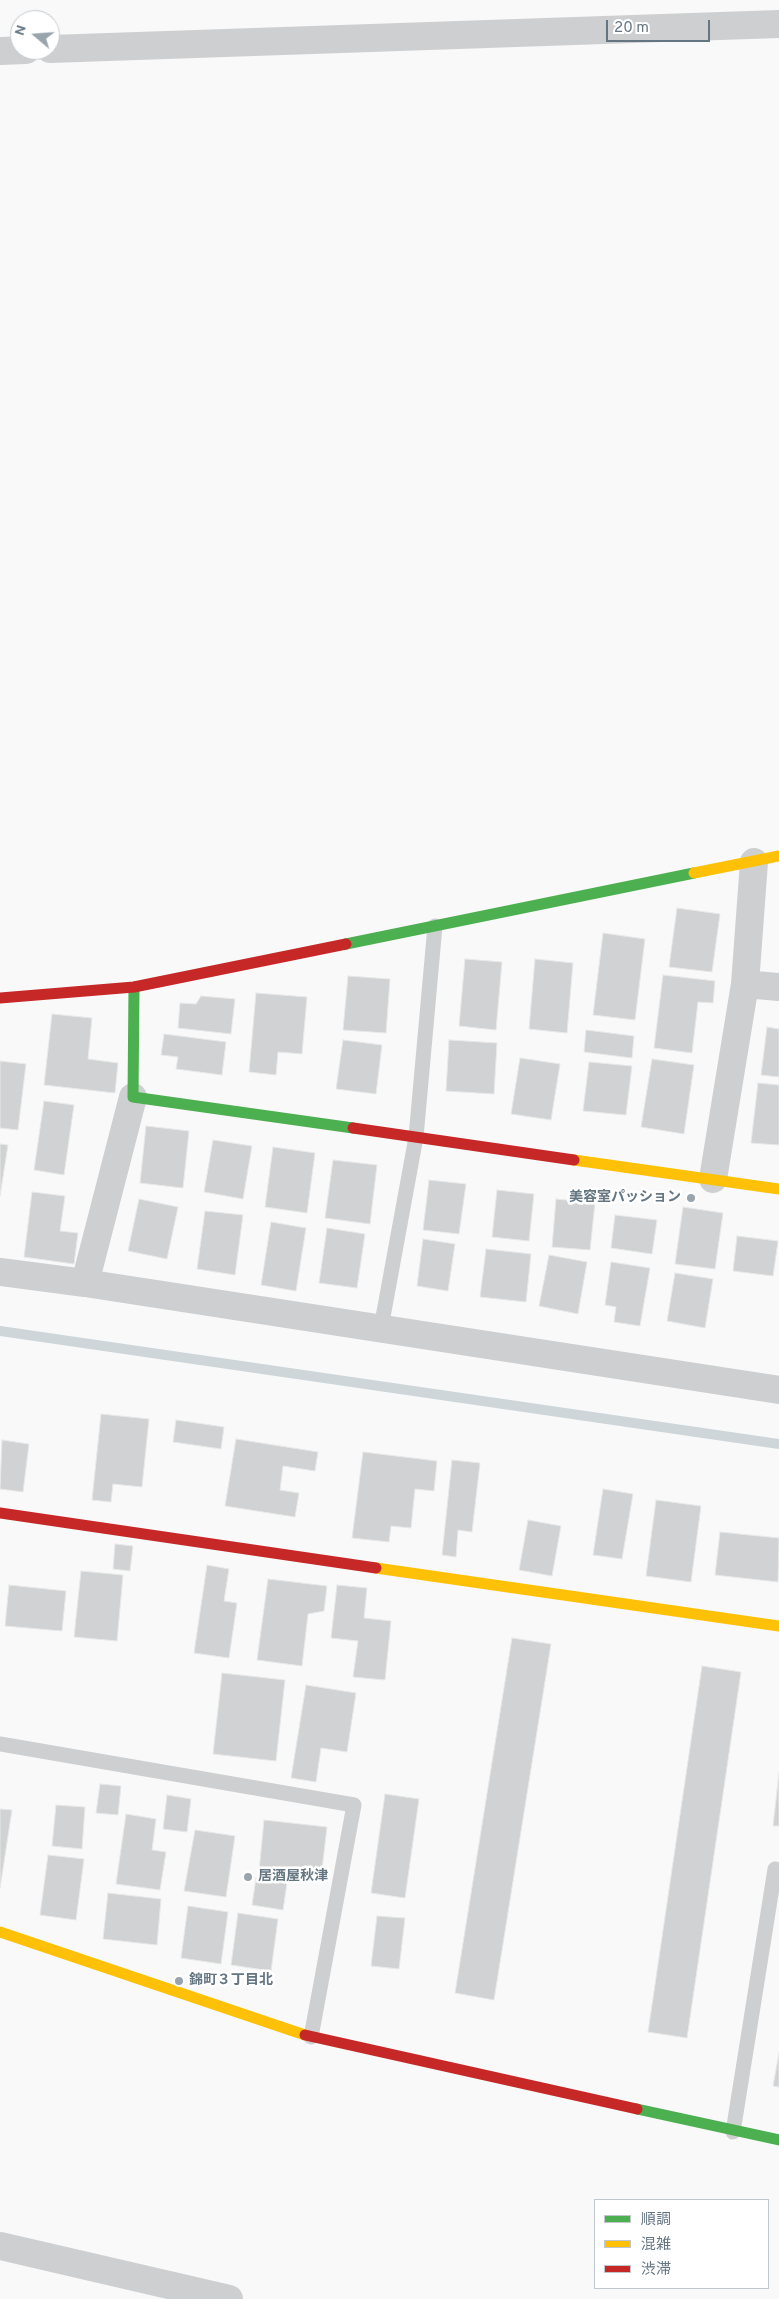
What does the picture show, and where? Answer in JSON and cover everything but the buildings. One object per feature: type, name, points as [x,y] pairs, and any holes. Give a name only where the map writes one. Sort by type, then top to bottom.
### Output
[{"type":"street","points":[[60,49],[779,24]]},
{"type":"street","points":[[0,998],[134,987],[767,859],[713,1180]]},
{"type":"street","points":[[745,984],[779,987]]},
{"type":"street","points":[[85,1283],[133,1097],[134,987]]},
{"type":"street","points":[[133,1097],[779,1189]]},
{"type":"street","points":[[0,1272],[85,1283],[779,1390]]},
{"type":"street","points":[[0,1513],[779,1626]]},
{"type":"street","points":[[0,1932],[311,2037],[734,2132],[779,2140]]},
{"type":"street","points":[[0,2246],[229,2299]]},
{"type":"lane","points":[[381,1328],[416,1137],[435,926]]},
{"type":"lane","points":[[0,1744],[354,1805],[311,2037]]},
{"type":"lane","points":[[734,2132],[775,1869],[779,1870]]},
{"type":"waterway","points":[[0,1331],[779,1444]]},
{"type":"traffic: fast","points":[[346,944],[694,873]]},
{"type":"traffic: fast","points":[[134,987],[133,1097],[353,1128]]},
{"type":"traffic: fast","points":[[637,2109],[779,2140]]},
{"type":"traffic: slow","points":[[694,873],[779,856]]},
{"type":"traffic: slow","points":[[574,1160],[779,1189]]},
{"type":"traffic: slow","points":[[376,1568],[779,1626]]},
{"type":"traffic: slow","points":[[0,1932],[305,2035]]},
{"type":"traffic: jam","points":[[0,998],[134,987],[346,944]]},
{"type":"traffic: jam","points":[[353,1128],[574,1160]]},
{"type":"traffic: jam","points":[[0,1513],[376,1568]]},
{"type":"traffic: jam","points":[[305,2035],[637,2109]]},
{"type":"place","name":"美容室パッション","points":[[691,1198]]},
{"type":"place","name":"居酒屋秋津","points":[[248,1877]]},
{"type":"place","name":"錦町３丁目北","points":[[179,1981]]}]
